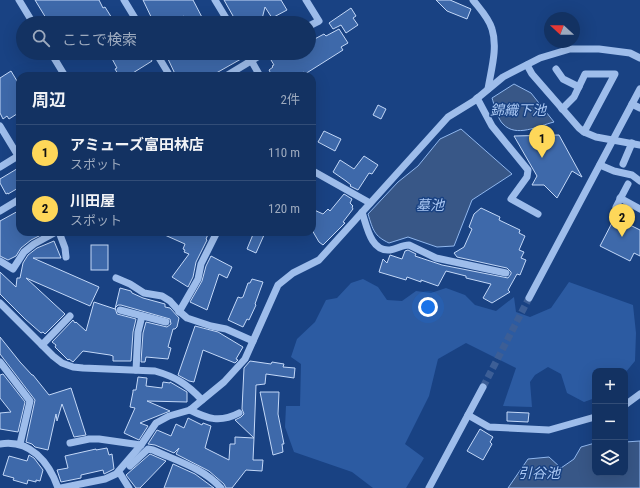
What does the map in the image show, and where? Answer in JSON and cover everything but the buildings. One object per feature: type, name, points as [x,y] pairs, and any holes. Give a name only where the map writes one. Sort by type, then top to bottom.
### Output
[{"type":"street","points":[[19,0],[29,16]]},
{"type":"street","points":[[124,0],[134,16]]},
{"type":"street","points":[[215,0],[225,16]]},
{"type":"street","points":[[306,0],[316,16]]},
{"type":"street","points":[[473,0],[484,13],[492,28],[495,42],[488,89]]},
{"type":"street","points":[[119,472],[142,445],[156,423],[169,416],[190,410],[224,382],[244,359],[278,285],[293,273],[319,260],[448,117],[477,98],[503,77],[540,58],[570,49],[607,50],[630,53],[640,58]]},
{"type":"street","points":[[55,60],[63,72]]},
{"type":"street","points":[[160,60],[168,72]]},
{"type":"street","points":[[233,72],[251,61],[258,72]]},
{"type":"street","points":[[527,65],[532,74],[584,132],[596,137],[640,145]]},
{"type":"street","points":[[556,69],[563,79],[579,87]]},
{"type":"street","points":[[562,108],[574,97],[585,74],[615,74],[584,132]]},
{"type":"street","points":[[529,298],[640,89]]},
{"type":"street","points":[[477,98],[492,126],[528,170],[527,177],[511,199],[538,214]]},
{"type":"street","points":[[632,104],[640,108]]},
{"type":"street","points":[[0,126],[16,153]]},
{"type":"street","points":[[623,164],[632,143]]},
{"type":"street","points":[[0,167],[16,159]]},
{"type":"street","points":[[600,164],[614,171],[632,176],[640,181]]},
{"type":"street","points":[[316,173],[370,203]]},
{"type":"street","points":[[616,207],[628,184]]},
{"type":"street","points":[[620,198],[640,209]]},
{"type":"street","points":[[0,211],[16,201]]},
{"type":"street","points":[[362,212],[374,244],[379,249],[391,250],[409,245],[436,258],[506,273]]},
{"type":"street","points":[[0,261],[13,269],[24,252],[34,244],[49,236]]},
{"type":"street","points":[[59,236],[65,248],[66,257]]},
{"type":"street","points":[[179,312],[198,279],[201,264],[215,236]]},
{"type":"street","points":[[116,278],[130,284],[144,293],[162,296],[170,301],[179,312],[187,318],[226,329],[253,341]]},
{"type":"street","points":[[1,307],[62,363],[73,367],[155,371],[180,380],[190,387],[202,400]]},
{"type":"street","points":[[120,310],[166,322]]},
{"type":"street","points":[[42,345],[70,316]]},
{"type":"street","points":[[136,370],[138,332],[142,316]]},
{"type":"street","points":[[0,362],[30,401],[20,444]]},
{"type":"street","points":[[429,488],[483,387]]},
{"type":"street","points":[[626,404],[640,394]]},
{"type":"street","points":[[190,410],[214,419],[231,418],[239,414]]},
{"type":"street","points":[[468,415],[489,427],[549,430],[592,418]]},
{"type":"street","points":[[70,443],[89,439],[99,439],[142,445]]},
{"type":"street","points":[[0,444],[13,443],[26,446],[39,456],[46,464],[59,488],[106,479],[126,470],[148,449],[200,471],[221,488]]},
{"type":"street","points":[[119,472],[129,488]]},
{"type":"shaded area","points":[[363,279],[378,287],[387,300],[402,301],[416,291],[431,293],[446,288],[465,295],[475,305],[496,311],[514,297],[516,312],[530,317],[551,308],[569,282],[633,305],[636,333],[635,361],[628,369],[628,368],[592,368],[592,399],[584,402],[567,393],[561,374],[548,367],[535,375],[530,382],[532,407],[503,406],[516,368],[466,343],[438,359],[429,396],[405,444],[424,458],[406,488],[373,488],[352,472],[294,452],[285,427],[286,406],[300,406],[301,364],[291,357],[297,339],[315,322],[326,300],[337,298],[351,283]]},
{"type":"water","name":"錦織下池","points":[[514,84],[531,93],[554,122],[521,131],[508,128],[503,124],[498,116],[492,98]]},
{"type":"water","name":"墓池","points":[[461,129],[512,174],[472,200],[454,246],[437,247],[408,237],[389,243],[380,238],[373,228],[368,214],[398,182],[418,166],[440,139]]},
{"type":"water","name":"引谷池","points":[[640,441],[640,488],[508,488],[528,459],[549,457],[561,468],[574,459],[581,447],[592,444],[592,476],[628,476],[628,442]]},
{"type":"tunnel","points":[[483,387],[529,298]]},
{"type":"place","name":"アミューズ富田林店","points":[[542,158]]},
{"type":"place","name":"川田屋","points":[[622,237]]}]
